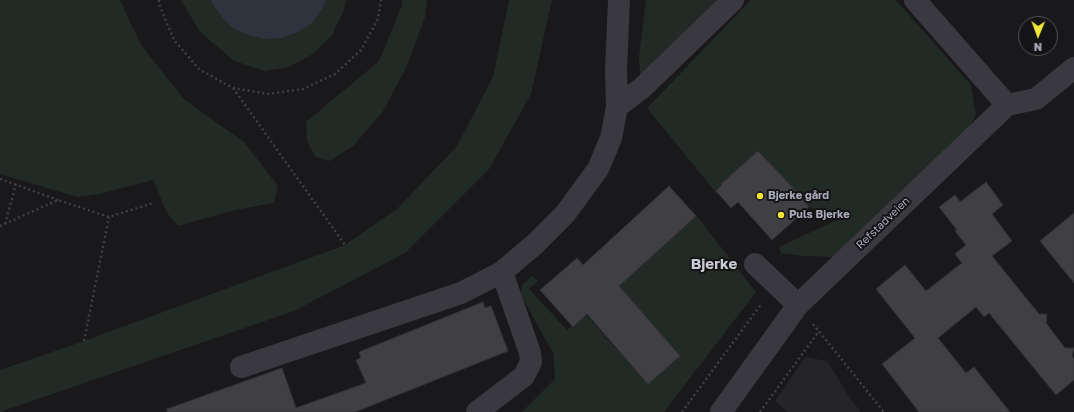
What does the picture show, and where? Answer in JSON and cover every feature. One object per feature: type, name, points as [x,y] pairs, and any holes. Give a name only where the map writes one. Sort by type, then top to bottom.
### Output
[{"type":"street","points":[[241,367],[461,293],[502,272],[535,244],[565,214],[598,169],[611,138],[617,107],[616,70],[619,0]]},
{"type":"street","points":[[617,107],[642,88],[733,0]]},
{"type":"street","points":[[915,0],[1007,105],[1036,99],[1074,68]]},
{"type":"street","name":"Refstadveien","points":[[721,412],[798,306],[1007,105]]},
{"type":"street","points":[[755,264],[798,306]]},
{"type":"street","points":[[477,412],[524,376],[531,362],[530,353],[502,272]]},
{"type":"path","points":[[159,0],[159,4],[174,40],[199,69],[233,88],[268,94],[303,89],[335,74],[361,50],[378,19],[381,0]]},
{"type":"path","points":[[233,88],[345,245]]},
{"type":"path","points":[[0,178],[109,217],[153,203]]},
{"type":"path","points":[[5,225],[16,184]]},
{"type":"path","points":[[0,226],[58,200]]},
{"type":"path","points":[[84,341],[109,217]]},
{"type":"path","points":[[682,412],[776,284]]},
{"type":"path","points":[[798,306],[884,412]]},
{"type":"path","points":[[760,412],[819,331]]},
{"type":"shaded area","points":[[0,0],[120,0],[141,45],[184,99],[244,142],[278,186],[274,203],[235,210],[178,226],[167,213],[153,180],[100,194],[77,197],[0,174]]},
{"type":"shaded area","points":[[181,0],[346,0],[344,10],[332,35],[313,54],[289,67],[265,71],[234,61],[200,32]]},
{"type":"shaded area","points":[[211,0],[326,0],[322,9],[312,23],[298,32],[281,38],[265,39],[234,29],[222,17]]},
{"type":"shaded area","points":[[402,0],[427,0],[425,17],[406,68],[382,113],[354,145],[330,161],[315,157],[307,141],[306,122],[379,61],[402,5]]},
{"type":"shaded area","points":[[509,0],[552,0],[531,94],[489,169],[405,253],[294,311],[0,412],[0,370],[84,341],[345,245],[398,208],[457,146],[493,77]]},
{"type":"shaded area","points":[[646,0],[723,0],[640,75],[639,57]]},
{"type":"shaded area","points":[[751,0],[896,0],[971,85],[976,115],[967,131],[835,257],[803,256],[781,253],[779,247],[841,218],[809,207],[759,152],[717,191],[718,195],[647,108]]},
{"type":"shaded area","points":[[692,210],[756,292],[664,412],[522,412],[555,379],[553,353],[521,295],[522,285],[532,276],[538,281],[529,289],[567,330],[585,314],[643,378],[614,282]]},
{"type":"shaded area","points":[[805,357],[827,361],[850,398],[861,412],[787,412],[775,401]]},
{"type":"building","name":"Bjerke gård","points":[[758,151],[809,207],[772,240],[738,202],[731,208],[716,191],[722,185],[721,184]]},
{"type":"building","points":[[986,182],[1003,205],[992,214],[1012,241],[992,256],[1039,314],[1047,314],[1046,323],[1065,348],[1074,348],[1072,356],[1074,359],[1074,380],[1056,395],[989,313],[984,317],[976,307],[938,338],[966,373],[974,367],[1010,412],[919,412],[882,364],[915,338],[876,289],[905,265],[926,291],[962,263],[955,254],[966,245],[955,231],[957,230],[939,207],[955,195],[960,202]]},
{"type":"building","points":[[669,186],[696,216],[619,286],[680,356],[648,384],[587,314],[573,327],[540,290],[577,258],[583,265]]},
{"type":"building","points":[[1074,213],[1074,283],[1040,241]]},
{"type":"building","points":[[483,302],[485,308],[491,306],[508,351],[355,412],[167,412],[167,409],[282,368],[296,408],[366,383],[356,360],[361,358],[359,352]]},
{"type":"place","name":"Bjerke gård","points":[[760,196]]},
{"type":"place","name":"Puls Bjerke","points":[[781,215]]},
{"type":"district","name":"Bjerke","points":[[714,264]]}]
